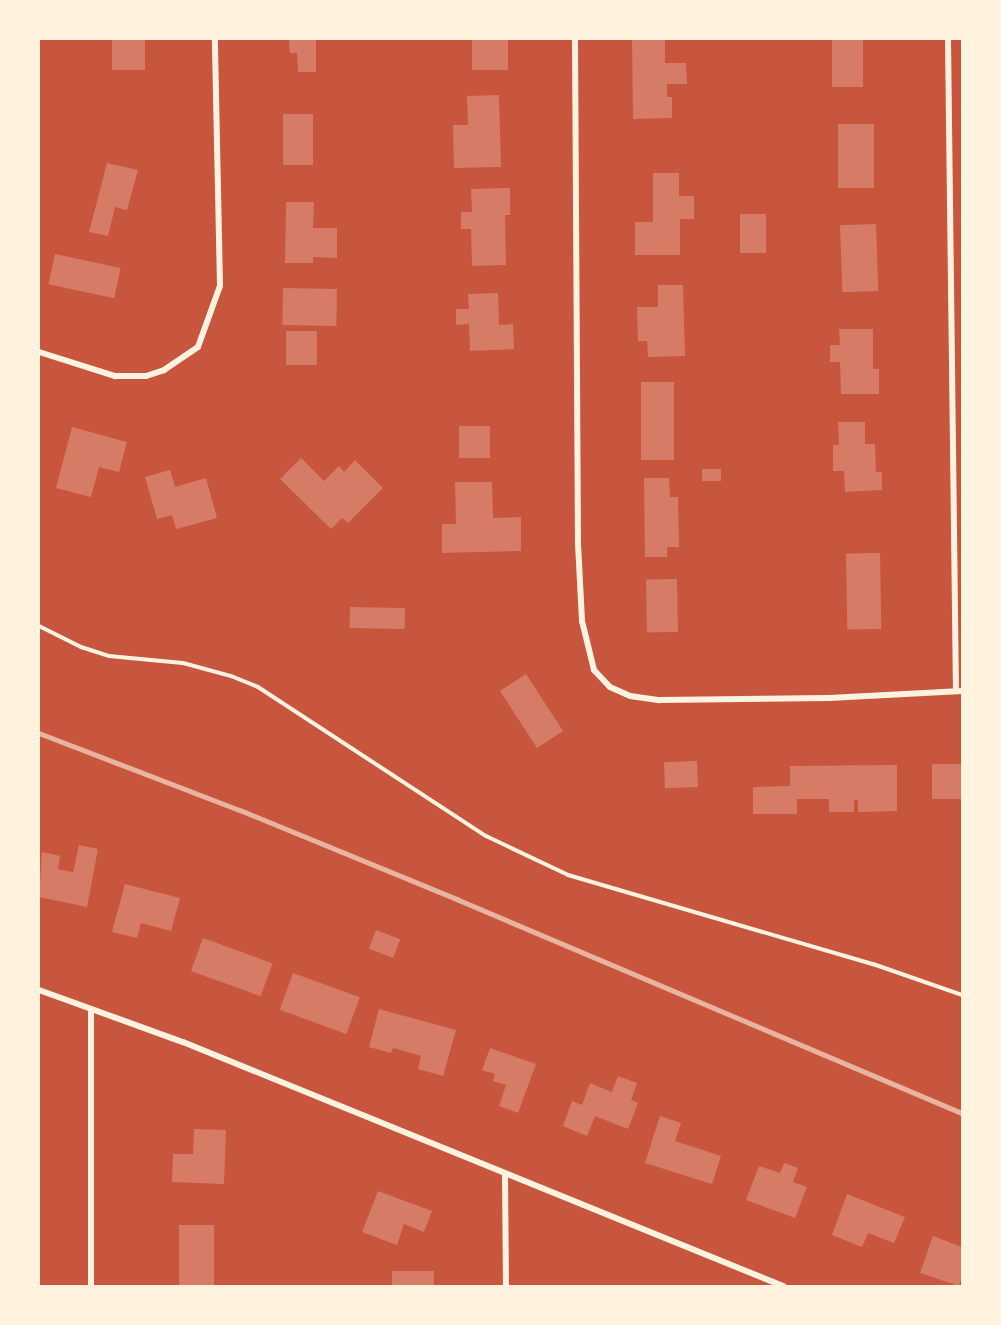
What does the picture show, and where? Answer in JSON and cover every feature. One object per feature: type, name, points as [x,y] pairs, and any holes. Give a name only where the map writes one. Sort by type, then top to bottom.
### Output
[{"type":"street","points":[[39,352],[115,376],[146,376],[164,370],[198,346],[220,286],[215,39]]},
{"type":"street","points":[[575,39],[578,544],[582,621],[586,646],[599,677],[610,687],[630,696],[660,700],[829,698],[959,691],[948,39]]},
{"type":"street","points":[[39,990],[91,1011],[183,1042],[783,1286]]},
{"type":"street","points":[[91,1011],[92,1286]]},
{"type":"street","points":[[505,1174],[506,1286]]},
{"type":"path","points":[[39,626],[81,647],[109,656],[183,663],[231,676],[258,687],[486,836],[568,875],[873,964],[962,995]]},
{"type":"building","points":[[112,39],[145,39],[145,70],[112,70]]},
{"type":"building","points":[[289,39],[316,39],[316,72],[298,72],[297,53],[290,53]]},
{"type":"building","points":[[472,39],[508,39],[508,70],[472,70]]},
{"type":"building","points":[[832,39],[863,39],[863,87],[832,87]]},
{"type":"building","points":[[632,40],[665,40],[665,63],[686,63],[687,84],[667,84],[667,97],[672,97],[672,118],[633,119]]},
{"type":"building","points":[[499,95],[501,167],[454,168],[453,125],[468,125],[467,96]]},
{"type":"building","points":[[283,114],[313,114],[313,165],[283,165]]},
{"type":"building","points":[[838,124],[874,124],[874,188],[838,188]]},
{"type":"building","points":[[107,163],[138,170],[127,210],[115,207],[108,236],[89,232]]},
{"type":"building","points":[[653,173],[679,173],[679,196],[694,196],[694,219],[680,219],[680,255],[635,255],[635,222],[653,222]]},
{"type":"building","points":[[510,188],[510,215],[505,215],[506,265],[472,266],[471,229],[461,229],[461,212],[472,212],[471,189]]},
{"type":"building","points":[[286,202],[314,202],[313,228],[337,228],[337,258],[313,257],[313,263],[285,263]]},
{"type":"building","points":[[740,214],[766,214],[766,253],[740,253]]},
{"type":"building","points":[[876,224],[878,291],[842,292],[840,225]]},
{"type":"building","points":[[55,254],[121,268],[114,298],[49,284]]},
{"type":"building","points":[[658,285],[683,285],[685,356],[648,357],[647,341],[638,341],[637,307],[658,307]]},
{"type":"building","points":[[283,288],[337,289],[336,326],[282,325]]},
{"type":"building","points":[[498,293],[499,325],[513,324],[514,349],[470,351],[469,324],[456,325],[456,309],[469,309],[468,294]]},
{"type":"building","points":[[839,329],[873,329],[873,369],[879,369],[879,394],[841,394],[840,362],[830,362],[830,345],[840,345]]},
{"type":"building","points":[[286,331],[317,331],[317,365],[286,365]]},
{"type":"building","points":[[641,382],[674,382],[674,460],[641,460]]},
{"type":"building","points":[[838,422],[865,422],[865,444],[875,444],[876,472],[882,472],[882,490],[845,492],[844,471],[833,471],[833,445],[839,445]]},
{"type":"building","points":[[459,426],[490,426],[490,458],[459,458]]},
{"type":"building","points":[[72,427],[127,442],[119,472],[99,467],[91,497],[56,488]]},
{"type":"building","points":[[301,458],[324,481],[339,466],[344,472],[355,460],[383,488],[348,523],[342,518],[331,529],[280,479]]},
{"type":"building","points":[[702,469],[721,469],[721,481],[702,481]]},
{"type":"building","points":[[170,470],[175,487],[206,478],[217,518],[176,529],[172,515],[157,519],[145,477]]},
{"type":"building","points":[[644,478],[669,478],[670,497],[678,497],[679,547],[667,547],[667,557],[645,557]]},
{"type":"building","points":[[455,482],[492,482],[493,518],[521,517],[521,551],[442,553],[442,524],[456,524]]},
{"type":"building","points":[[880,553],[881,629],[847,630],[846,554]]},
{"type":"building","points":[[677,579],[678,632],[647,633],[646,580]]},
{"type":"building","points":[[350,607],[405,608],[405,629],[350,628]]},
{"type":"building","points":[[526,674],[563,731],[537,748],[500,691]]},
{"type":"building","points":[[697,761],[698,787],[665,788],[664,762]]},
{"type":"building","points":[[932,764],[962,764],[962,799],[932,799]]},
{"type":"building","points":[[897,765],[897,811],[858,812],[858,800],[854,800],[854,812],[829,812],[829,799],[797,799],[797,814],[753,814],[753,787],[790,786],[790,766]]},
{"type":"building","points":[[79,845],[98,849],[87,907],[39,897],[42,852],[60,856],[58,869],[73,872]]},
{"type":"building","points":[[125,884],[180,898],[171,931],[141,923],[137,938],[112,932]]},
{"type":"building","points":[[376,930],[400,939],[393,958],[369,949]]},
{"type":"building","points":[[203,938],[273,963],[261,996],[191,971]]},
{"type":"building","points":[[293,973],[360,997],[346,1034],[280,1010]]},
{"type":"building","points":[[379,1009],[456,1030],[443,1076],[418,1069],[421,1056],[393,1048],[391,1053],[369,1047]]},
{"type":"building","points":[[490,1048],[536,1064],[518,1113],[499,1106],[506,1085],[493,1081],[495,1074],[482,1070]]},
{"type":"building","points":[[618,1076],[637,1083],[631,1100],[638,1103],[628,1129],[595,1116],[587,1136],[563,1126],[572,1101],[582,1105],[590,1083],[612,1092]]},
{"type":"building","points":[[660,1116],[681,1123],[675,1141],[721,1156],[712,1184],[645,1163]]},
{"type":"building","points":[[194,1129],[226,1130],[224,1184],[172,1182],[173,1154],[193,1154]]},
{"type":"building","points":[[784,1163],[798,1168],[793,1182],[807,1187],[795,1218],[746,1200],[759,1166],[780,1173]]},
{"type":"building","points":[[378,1191],[432,1211],[424,1232],[404,1224],[397,1245],[362,1232]]},
{"type":"building","points":[[847,1194],[905,1217],[894,1243],[868,1233],[862,1247],[832,1235]]},
{"type":"building","points":[[179,1225],[214,1225],[214,1286],[179,1286]]},
{"type":"building","points":[[933,1236],[962,1247],[962,1277],[959,1286],[920,1273]]},
{"type":"building","points":[[392,1271],[434,1271],[434,1286],[392,1286]]},
{"type":"railway","points":[[39,733],[240,810],[459,900],[962,1113]]}]
